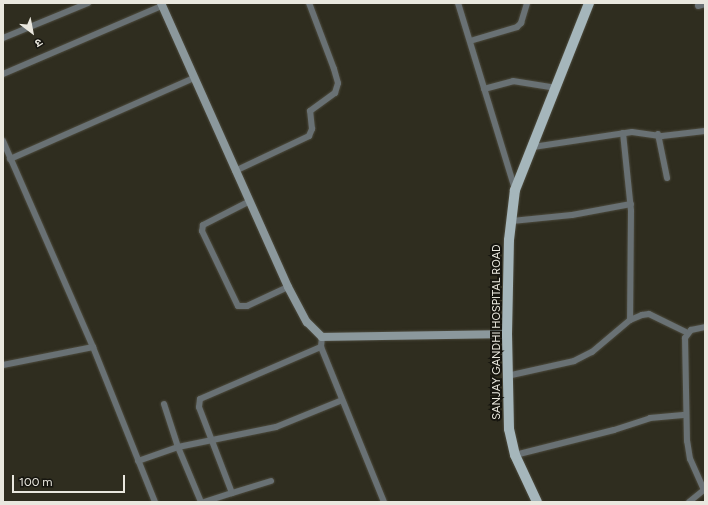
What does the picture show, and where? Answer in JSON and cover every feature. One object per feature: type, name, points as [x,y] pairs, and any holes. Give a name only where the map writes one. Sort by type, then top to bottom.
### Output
[{"type":"main road","name":"SANJAY GANDHI HOSPITAL ROAD","points":[[537,502],[515,455],[509,429],[507,334],[509,240],[515,190],[589,3]]},
{"type":"street","points":[[3,38],[73,6],[88,3]]},
{"type":"street","points":[[235,171],[309,136],[312,129],[310,110],[335,93],[338,84],[334,68],[309,3]]},
{"type":"street","points":[[458,3],[515,190]]},
{"type":"street","points":[[470,41],[517,27],[522,23],[527,3]]},
{"type":"street","points":[[698,6],[705,4]]},
{"type":"street","points":[[3,74],[161,5],[288,287],[306,322],[322,337],[507,334]]},
{"type":"street","points":[[10,159],[194,78]]},
{"type":"street","points":[[484,90],[513,81],[556,88]]},
{"type":"street","points":[[533,147],[623,133],[658,134],[705,131]]},
{"type":"street","points":[[623,133],[631,204],[630,320]]},
{"type":"street","points":[[658,134],[667,178]]},
{"type":"street","points":[[3,141],[92,347],[155,502]]},
{"type":"street","points":[[250,201],[203,225],[202,231],[238,306],[247,306],[288,287]]},
{"type":"street","points":[[512,221],[572,215],[631,204]]},
{"type":"street","points":[[507,376],[574,361],[592,352],[630,320],[649,314],[688,332],[705,327]]},
{"type":"street","points":[[688,332],[685,338],[686,441],[690,459],[705,490],[689,502]]},
{"type":"street","points":[[322,337],[321,347],[384,502]]},
{"type":"street","points":[[3,365],[92,347]]},
{"type":"street","points":[[232,493],[199,407],[200,399],[203,395],[321,347]]},
{"type":"street","points":[[138,461],[178,447],[276,427],[342,400]]},
{"type":"street","points":[[164,404],[178,447],[201,502]]},
{"type":"street","points":[[515,455],[614,430],[650,418],[686,415]]},
{"type":"street","points":[[204,502],[271,481]]}]
